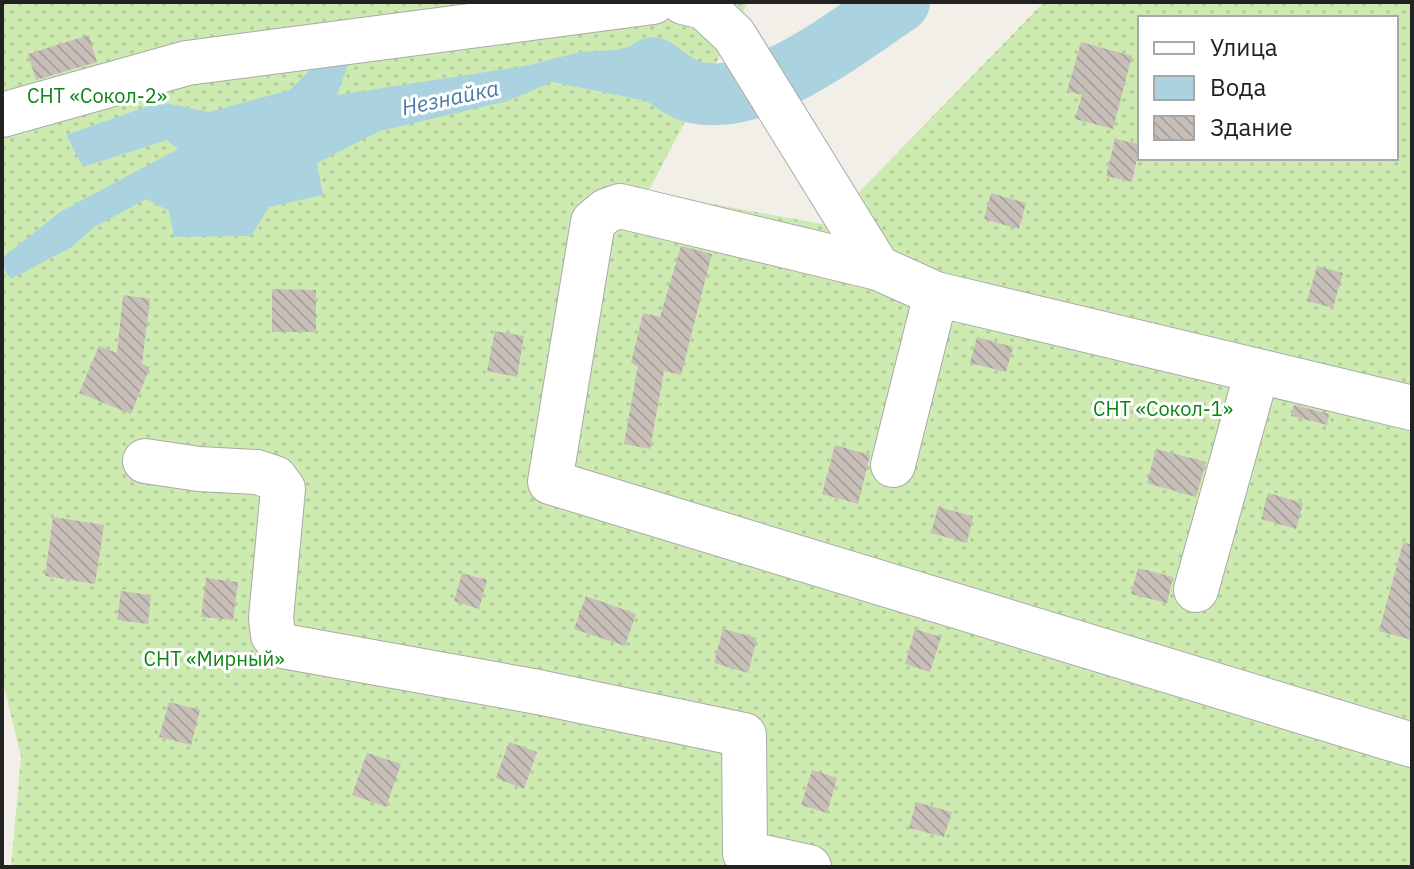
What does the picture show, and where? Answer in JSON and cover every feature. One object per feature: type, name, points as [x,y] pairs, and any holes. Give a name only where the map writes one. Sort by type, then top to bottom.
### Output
[{"type":"lane","points":[[2,115],[187,63],[653,2]]},
{"type":"lane","points":[[698,4],[734,35],[878,268]]},
{"type":"lane","points":[[1412,408],[936,294],[878,268],[620,206],[606,211],[593,222],[550,482],[1412,745]]},
{"type":"lane","points":[[893,465],[936,294]]},
{"type":"lane","points":[[1196,590],[1257,372]]},
{"type":"lane","points":[[145,461],[199,469],[257,472],[275,478],[283,489],[271,618],[273,635],[283,646],[538,692],[744,735],[745,853],[809,867]]},
{"type":"green space","points":[[2,2],[748,2],[648,192],[827,225],[1044,2],[1412,2],[1412,867],[11,867],[21,757],[2,678]]},
{"type":"water","points":[[865,2],[926,2],[840,75],[791,91],[773,61],[832,20]]},
{"type":"water","points":[[660,40],[678,71],[731,85],[729,105],[696,111],[552,82],[508,101],[380,131],[317,163],[323,195],[269,207],[251,236],[174,237],[169,211],[146,199],[93,228],[72,247],[11,279],[2,266],[2,258],[60,212],[178,149],[167,140],[83,167],[66,135],[160,102],[209,112],[290,90],[322,58],[348,65],[337,95],[525,66],[580,52],[615,50]]},
{"type":"building","points":[[89,35],[97,62],[36,80],[28,54]]},
{"type":"building","points":[[1081,42],[1132,56],[1113,129],[1075,119],[1082,95],[1067,91]]},
{"type":"building","points":[[1115,139],[1138,144],[1132,182],[1106,176]]},
{"type":"building","points":[[991,193],[1026,203],[1019,229],[984,219]]},
{"type":"building","points":[[681,246],[712,254],[681,375],[664,371],[650,449],[624,444],[638,365],[631,363],[643,313],[660,317]]},
{"type":"building","points":[[1317,266],[1343,273],[1333,308],[1307,301]]},
{"type":"building","points":[[272,289],[316,290],[316,332],[272,332]]},
{"type":"building","points":[[123,295],[150,299],[142,364],[150,367],[131,414],[79,393],[99,346],[117,353]]},
{"type":"building","points":[[495,331],[524,336],[517,377],[487,371]]},
{"type":"building","points":[[977,337],[1013,347],[1006,372],[970,363]]},
{"type":"building","points":[[1294,405],[1329,414],[1327,425],[1291,416]]},
{"type":"building","points":[[835,445],[870,455],[858,504],[822,494]]},
{"type":"building","points":[[1156,449],[1206,462],[1196,497],[1147,483]]},
{"type":"building","points":[[1268,493],[1303,503],[1296,529],[1261,519]]},
{"type":"building","points":[[938,507],[973,516],[967,543],[931,533]]},
{"type":"building","points":[[53,517],[104,525],[95,584],[45,576]]},
{"type":"building","points":[[1403,543],[1412,544],[1412,640],[1379,631]]},
{"type":"building","points":[[1138,568],[1173,577],[1167,603],[1131,594]]},
{"type":"building","points":[[462,573],[487,580],[479,609],[454,601]]},
{"type":"building","points":[[206,578],[238,582],[233,620],[201,617]]},
{"type":"building","points":[[121,591],[151,595],[148,624],[117,620]]},
{"type":"building","points":[[586,596],[636,614],[625,646],[574,629]]},
{"type":"building","points":[[723,629],[757,638],[748,673],[714,663]]},
{"type":"building","points":[[915,629],[941,637],[930,672],[905,664]]},
{"type":"building","points":[[169,702],[200,710],[191,745],[159,737]]},
{"type":"building","points":[[509,742],[537,752],[524,789],[496,778]]},
{"type":"building","points":[[367,753],[401,764],[386,807],[352,795]]},
{"type":"building","points":[[812,770],[837,778],[827,813],[801,805]]},
{"type":"building","points":[[916,802],[952,812],[944,837],[909,828]]},
{"type":"waterway","name":"Незнайка","points":[[653,68],[690,91],[716,94],[743,90],[799,67],[899,2]]},
{"type":"park label","name":"СНТ «Сокол-2»","points":[[97,95]]},
{"type":"park label","name":"СНТ «Сокол-1»","points":[[1163,408]]},
{"type":"park label","name":"СНТ «Мирный»","points":[[214,658]]}]
